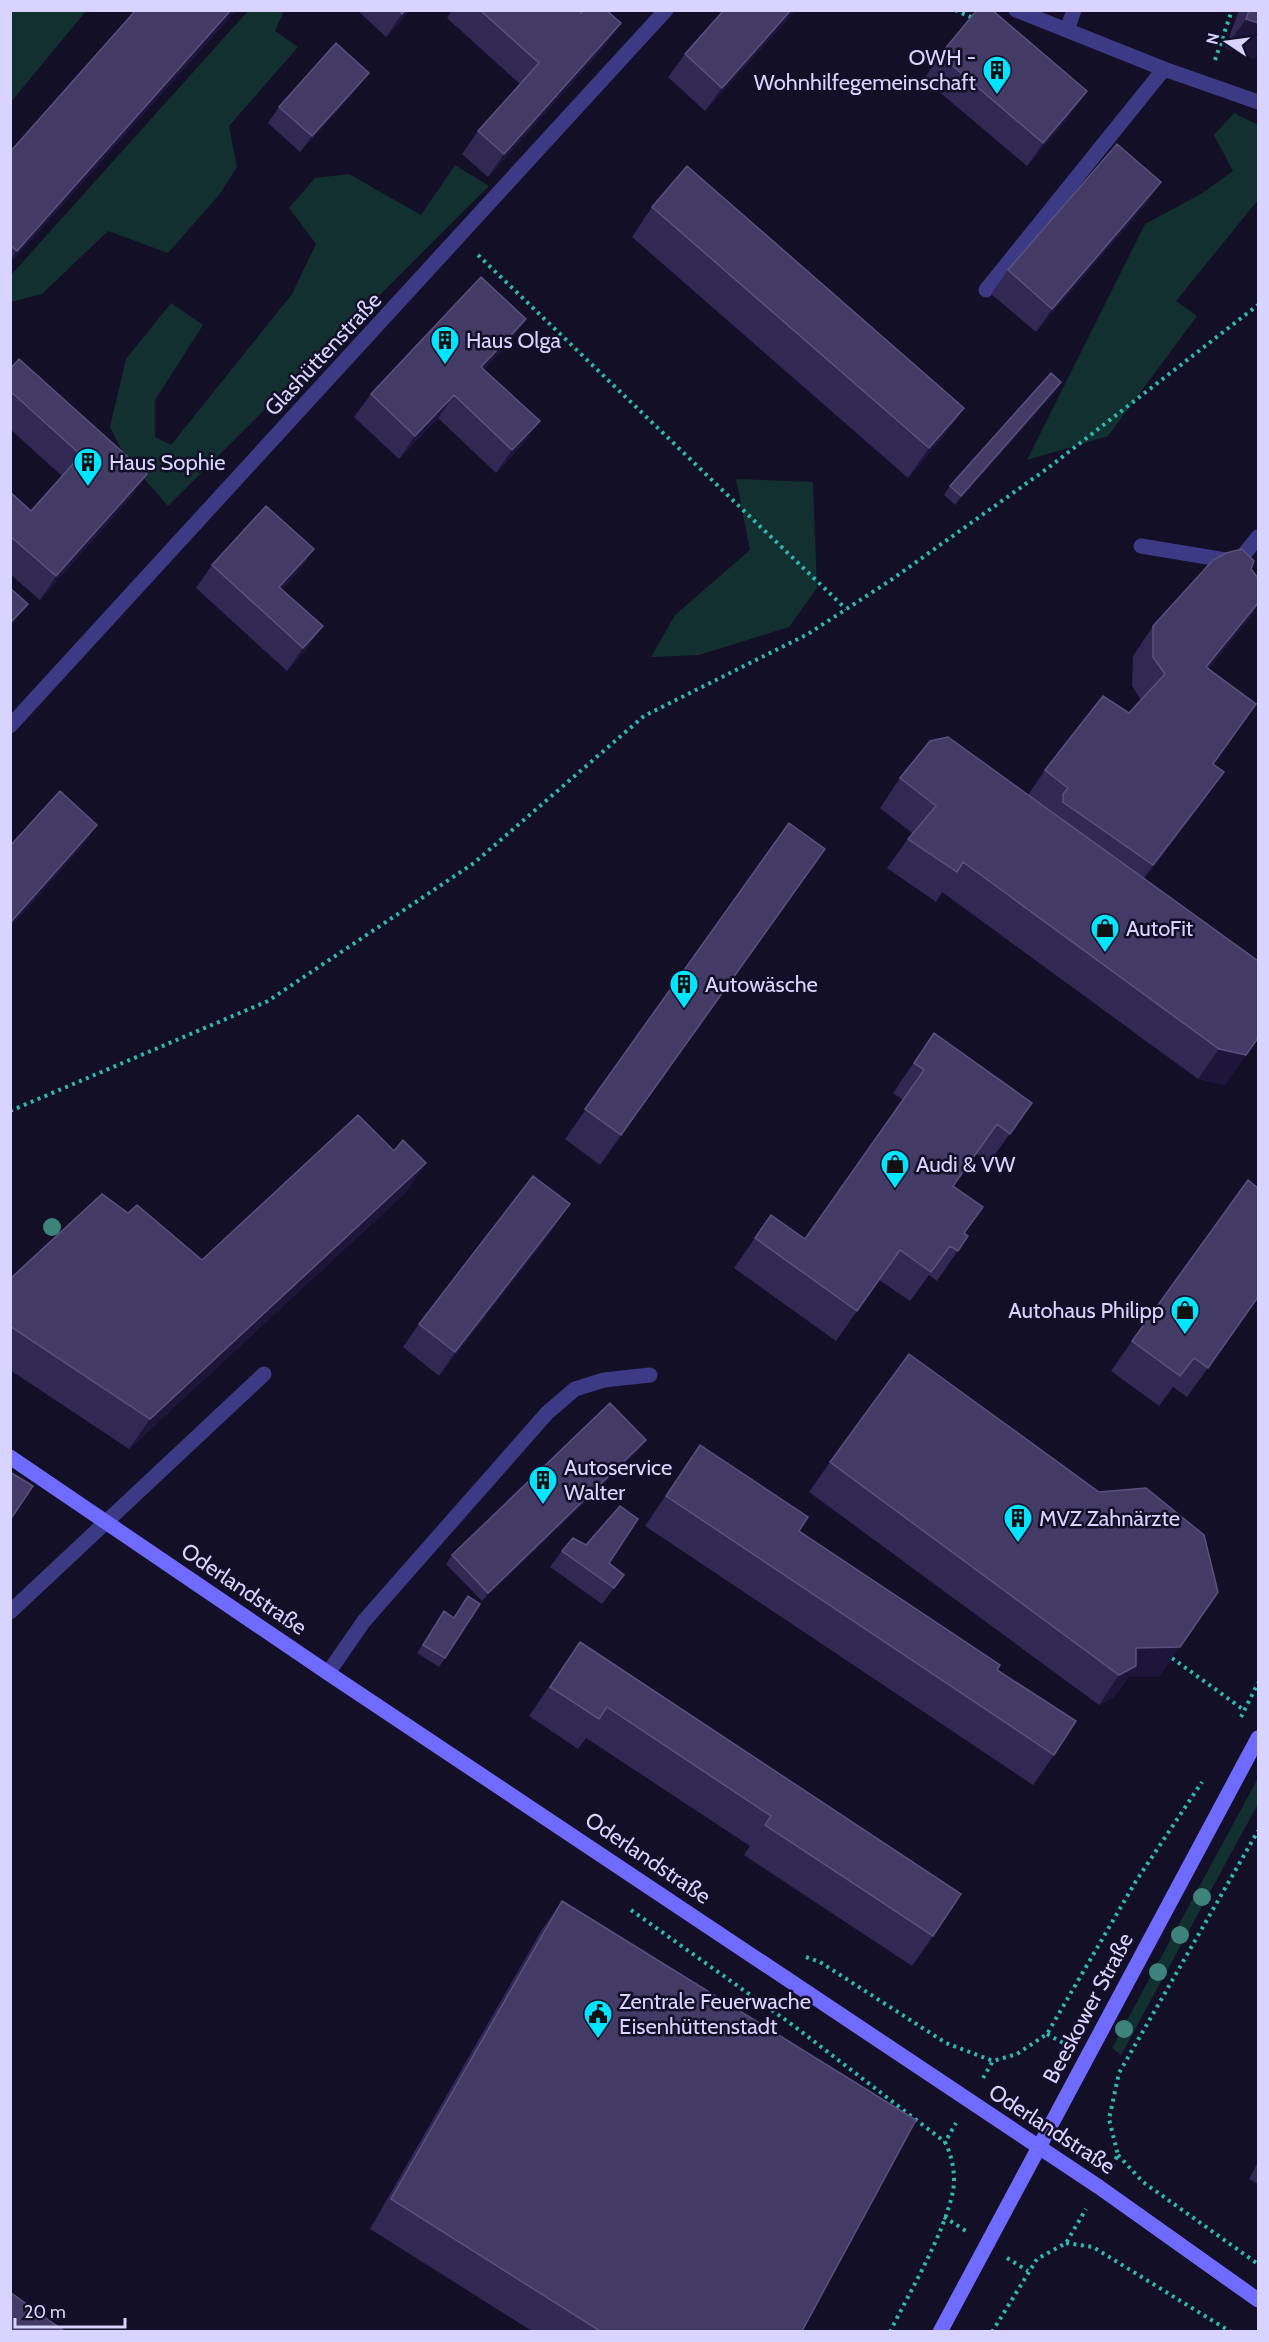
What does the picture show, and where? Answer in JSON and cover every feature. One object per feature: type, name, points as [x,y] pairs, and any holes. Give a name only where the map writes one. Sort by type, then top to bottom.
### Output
[{"type":"street","name":"Glashüttenstraße","points":[[10,726],[460,238],[666,10]]},
{"type":"street","points":[[1016,10],[1164,69],[1258,102]]},
{"type":"street","points":[[1067,30],[1074,10]]},
{"type":"street","points":[[986,290],[1164,69]]},
{"type":"street","points":[[1141,546],[1238,562],[1258,537]]},
{"type":"street","points":[[10,1612],[264,1374]]},
{"type":"street","points":[[328,1673],[364,1621],[547,1413],[575,1389],[604,1380],[650,1376]]},
{"type":"street","name":"Oderlandstraße","points":[[10,1457],[328,1673],[1099,2187],[1258,2300]]},
{"type":"street","name":"Beeskower Straße","points":[[940,2331],[1258,1738]]},
{"type":"path","points":[[460,238],[846,609]]},
{"type":"path","points":[[10,1111],[268,1001],[474,863],[644,716],[808,634],[846,609],[1048,468],[1258,305]]},
{"type":"path","points":[[1172,1658],[1244,1710]]},
{"type":"path","points":[[1235,1727],[1258,1683]]},
{"type":"path","points":[[820,1962],[946,2043],[993,2061],[1017,2054],[1047,2034],[1136,1881],[1208,1772]]},
{"type":"path","points":[[1258,1831],[1119,2073],[1109,2119],[1119,2155],[1143,2182],[1258,2264]]},
{"type":"path","points":[[794,2026],[945,2142],[952,2156],[953,2190],[928,2256],[890,2331]]},
{"type":"path","points":[[945,2142],[993,2061]]},
{"type":"path","points":[[992,2331],[1036,2259],[1066,2243],[1119,2155]]},
{"type":"path","points":[[1066,2243],[1093,2247],[1231,2331]]},
{"type":"green space","points":[[10,11],[86,11],[11,102]]},
{"type":"green space","points":[[248,11],[284,11],[275,31],[298,47],[229,126],[237,167],[219,195],[168,253],[108,231],[42,294],[11,302],[11,275]]},
{"type":"green space","points":[[1234,113],[1258,125],[1258,200],[1176,301],[1197,316],[1108,436],[1027,460],[1145,224],[1201,194],[1233,171],[1214,135]]},
{"type":"green space","points":[[455,165],[489,186],[168,506],[125,457],[110,427],[126,359],[171,303],[203,325],[155,400],[155,437],[171,445],[292,294],[316,244],[289,208],[315,178],[349,174],[421,215]]},
{"type":"green space","points":[[736,479],[813,482],[817,588],[789,627],[699,655],[651,657],[675,615],[750,550]]},
{"type":"green space","points":[[1258,1778],[1258,1804],[1121,2055],[1112,2048]]},
{"type":"building","points":[[136,10],[231,10],[17,251],[10,245],[10,152]]},
{"type":"building","points":[[480,10],[578,10],[581,13],[583,10],[606,10],[621,23],[504,154],[478,131],[539,63]]},
{"type":"building","points":[[724,10],[791,10],[722,88],[685,54]]},
{"type":"building","points":[[977,10],[992,10],[1087,91],[1043,143],[940,55]]},
{"type":"building","points":[[1249,10],[1258,10],[1258,23],[1246,19]]},
{"type":"building","points":[[336,43],[369,73],[312,136],[279,107]]},
{"type":"building","points":[[1117,144],[1161,182],[1052,309],[1008,270]]},
{"type":"building","points":[[687,166],[964,408],[929,448],[652,207]]},
{"type":"building","name":"Haus Olga","points":[[481,277],[526,319],[481,367],[540,421],[512,450],[454,395],[415,436],[371,394]]},
{"type":"building","points":[[19,359],[147,474],[56,576],[10,536],[10,492],[31,511],[81,455],[10,391],[10,369]]},
{"type":"building","points":[[1051,373],[1061,382],[961,496],[950,486]]},
{"type":"building","points":[[266,506],[314,549],[279,587],[323,626],[303,648],[212,565]]},
{"type":"building","points":[[1242,549],[1254,561],[1251,569],[1258,578],[1258,603],[1206,667],[1256,704],[1213,764],[1224,772],[1153,865],[1063,802],[1063,794],[1068,788],[1045,770],[1103,696],[1129,713],[1165,674],[1153,657],[1153,626],[1213,560],[1226,553]]},
{"type":"building","points":[[10,588],[28,604],[10,623]]},
{"type":"building","points":[[948,737],[1258,961],[1258,1038],[1246,1055],[1219,1049],[963,862],[957,872],[908,839],[936,806],[900,778],[930,741]]},
{"type":"building","points":[[60,791],[97,825],[10,923],[10,846]]},
{"type":"building","name":"Autowäsche","points":[[789,823],[825,849],[621,1135],[585,1109]]},
{"type":"building","name":"Audi & VW","points":[[934,1033],[1032,1103],[1010,1134],[997,1124],[953,1186],[983,1207],[964,1233],[968,1236],[958,1251],[950,1246],[931,1272],[900,1250],[857,1311],[755,1238],[771,1215],[805,1239],[924,1070],[914,1063]]},
{"type":"building","points":[[358,1115],[394,1151],[403,1140],[426,1163],[150,1419],[10,1326],[10,1279],[102,1194],[128,1213],[137,1205],[202,1260]]},
{"type":"building","points":[[533,1176],[570,1204],[455,1352],[419,1324]]},
{"type":"building","name":"Autohaus Philipp","points":[[1248,1180],[1258,1188],[1258,1297],[1208,1368],[1194,1358],[1180,1376],[1132,1341]]},
{"type":"building","name":"MVZ Zahnärzte","points":[[909,1354],[1099,1492],[1146,1488],[1204,1535],[1218,1592],[1180,1647],[1136,1648],[1136,1666],[1119,1675],[830,1462]]},
{"type":"building","name":"Autoservice Walter","points":[[610,1403],[646,1440],[488,1593],[452,1555]]},
{"type":"building","points":[[700,1445],[808,1517],[799,1531],[1000,1665],[997,1670],[1076,1721],[1054,1755],[666,1496]]},
{"type":"building","points":[[10,1472],[33,1486],[10,1520]]},
{"type":"building","points":[[620,1506],[638,1519],[609,1563],[624,1575],[614,1588],[562,1551],[573,1538],[586,1545]]},
{"type":"building","points":[[468,1596],[480,1604],[445,1658],[423,1645],[444,1611],[454,1618]]},
{"type":"building","points":[[580,1642],[961,1894],[933,1936],[765,1825],[771,1816],[607,1707],[599,1719],[550,1687]]},
{"type":"building","name":"Zentrale Feuerwache Eisenhüttenstadt","points":[[562,1901],[916,2120],[802,2331],[600,2331],[391,2199]]},
{"type":"building","points":[[10,2292],[64,2331],[10,2331]]},
{"type":"place","name":"OWH - Wohnhilfegemeinschaft","points":[[997,96]]},
{"type":"place","name":"Haus Olga","points":[[445,366]]},
{"type":"place","name":"Haus Sophie","points":[[88,488]]},
{"type":"place","name":"AutoFit","points":[[1105,954]]},
{"type":"place","name":"Autowäsche","points":[[684,1010]]},
{"type":"place","name":"Audi & VW","points":[[895,1190]]},
{"type":"place","name":"Autohaus Philipp","points":[[1185,1336]]},
{"type":"place","name":"Autoservice Walter","points":[[543,1506]]},
{"type":"place","name":"MVZ Zahnärzte","points":[[1018,1544]]},
{"type":"place","name":"Zentrale Feuerwache Eisenhüttenstadt","points":[[598,2040]]}]
